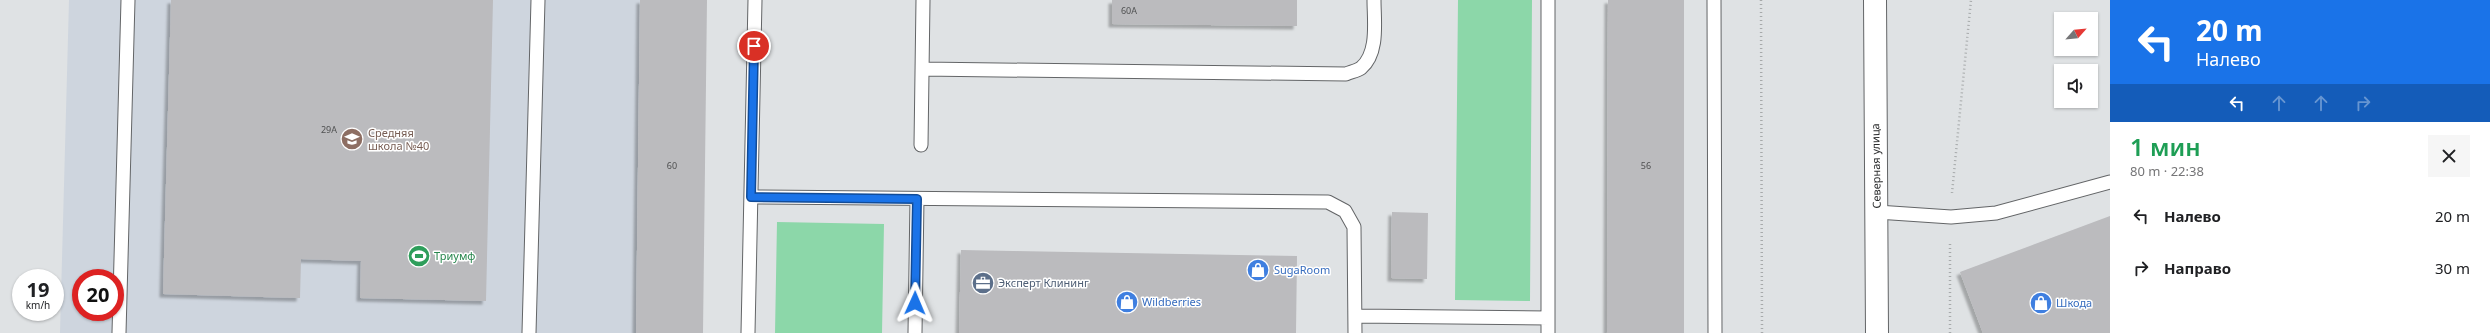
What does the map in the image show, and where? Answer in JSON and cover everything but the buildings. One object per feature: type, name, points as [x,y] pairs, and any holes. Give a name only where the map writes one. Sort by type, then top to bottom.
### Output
[{"type":"main road","name":"Северная улица","points":[[1875,0],[1877,333]]},
{"type":"lane","points":[[120,333],[128,0]]},
{"type":"lane","points":[[529,333],[538,0]]},
{"type":"lane","points":[[748,333],[755,0]]},
{"type":"lane","points":[[921,145],[923,0]]},
{"type":"lane","points":[[922,69],[1346,74],[1360,68],[1370,56],[1374,37],[1374,0]]},
{"type":"lane","points":[[1548,0],[1548,333]]},
{"type":"lane","points":[[1714,0],[1714,333]]},
{"type":"lane","points":[[1877,212],[1951,216],[2009,210],[2110,182]]},
{"type":"lane","points":[[751,197],[1328,202],[1345,211],[1354,227],[1355,333]]},
{"type":"lane","points":[[915,333],[917,199]]},
{"type":"lane","points":[[1355,316],[1548,318]]},
{"type":"path","points":[[1761,0],[1762,333]]},
{"type":"path","points":[[1950,333],[1948,277],[1953,171],[1971,0]]},
{"type":"shaded area","name":"Средняя школа №40","points":[[69,0],[640,0],[636,333],[60,333],[60,321],[64,321],[64,269],[62,269]]},
{"type":"green space","points":[[1458,0],[1532,0],[1530,301],[1455,300]]},
{"type":"green space","points":[[777,222],[884,224],[882,333],[775,333]]},
{"type":"place","name":"Средняя школа №40","points":[[352,139]]},
{"type":"place","name":"Триумф","points":[[419,256]]},
{"type":"place","name":"SugaRoom","points":[[1258,270]]},
{"type":"place","name":"Эксперт Клининг","points":[[983,283]]},
{"type":"place","name":"Wildberries","points":[[1127,302]]},
{"type":"place","name":"Шкода","points":[[2041,303]]},
{"type":"route","points":[[754,46],[751,197],[917,199],[915,303]]}]
